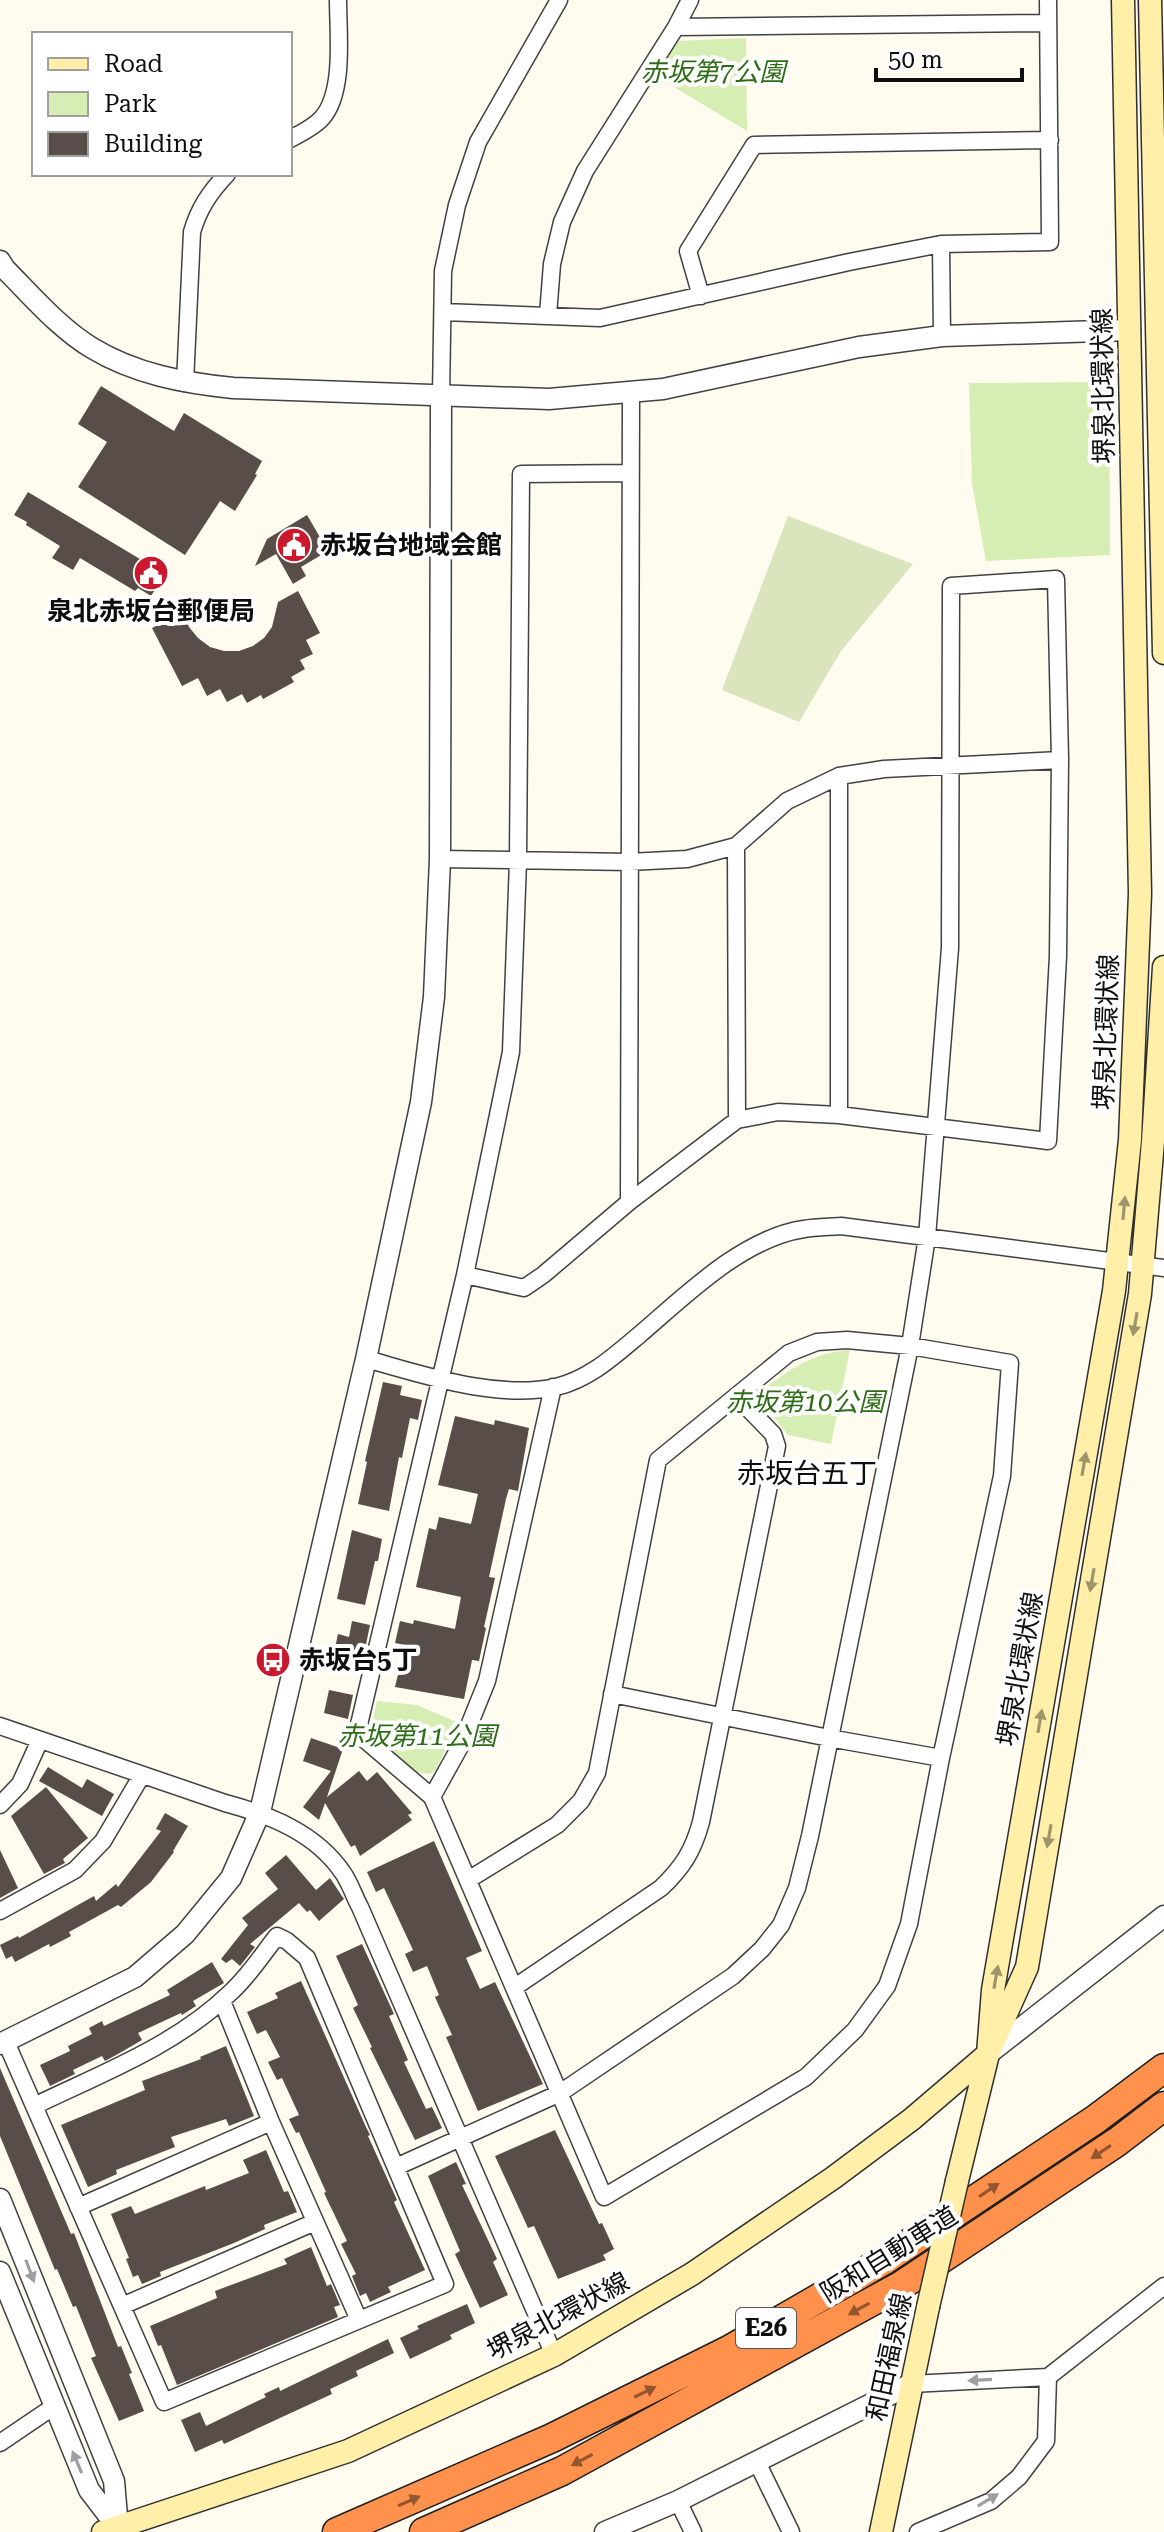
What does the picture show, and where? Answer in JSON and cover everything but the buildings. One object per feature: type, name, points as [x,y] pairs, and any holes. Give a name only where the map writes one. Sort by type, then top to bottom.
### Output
[{"type":"highway","name":"阪和自動車道","points":[[337,2532],[552,2438],[729,2350],[883,2261],[1096,2119],[1164,2068]]},
{"type":"highway","name":"阪和自動車道","points":[[424,2532],[562,2471],[902,2285],[1117,2142],[1164,2106]]},
{"type":"main road","name":"堺泉北環状線","points":[[988,2054],[993,1990],[1118,1261],[1130,1140],[1140,894],[1123,0]]},
{"type":"main road","name":"堺泉北環状線","points":[[1150,0],[1160,329],[1164,653]]},
{"type":"main road","name":"堺泉北環状線","points":[[110,2530],[348,2451],[554,2355],[692,2274],[833,2178],[912,2119],[988,2054],[1027,1967],[1140,1294],[1153,1266],[1153,1141],[1164,967]]},
{"type":"main road","name":"和田福泉線","points":[[881,2532],[928,2307],[988,2054]]},
{"type":"street","points":[[292,138],[322,119],[330,104],[337,82],[338,0]]},
{"type":"street","points":[[34,2106],[165,2043],[189,2027],[234,1990],[277,1936],[307,1958],[445,2284],[164,2402],[34,2106],[3,2043],[135,1977],[185,1934],[231,1878],[260,1812],[366,1359],[421,1102],[434,997],[440,859],[443,271],[457,205],[478,142],[559,0]]},
{"type":"street","points":[[548,315],[552,264],[567,209],[585,171],[690,0]]},
{"type":"street","points":[[443,312],[600,318],[941,244],[1050,242],[1048,0]]},
{"type":"street","points":[[676,27],[1048,23]]},
{"type":"street","points":[[701,296],[688,251],[754,145],[1050,140]]},
{"type":"street","points":[[185,383],[192,232],[210,191],[225,176]]},
{"type":"street","points":[[941,244],[942,336]]},
{"type":"street","points":[[0,261],[52,317],[91,347],[131,366],[185,383],[233,388],[549,399],[663,389],[859,347],[942,336],[1160,329]]},
{"type":"street","points":[[629,1202],[631,392]]},
{"type":"street","points":[[468,1880],[557,1825],[581,1801],[597,1773],[658,1460],[789,1353],[817,1342],[847,1340],[910,1346],[1010,1363],[1002,1476],[941,1758],[909,1924],[887,1986],[855,2030],[806,2077],[604,2197],[432,1797],[357,1733],[465,1275],[511,1052],[518,861],[521,474],[630,473]]},
{"type":"street","points":[[396,2167],[560,2093],[733,1976],[762,1949],[781,1925],[797,1888],[910,1346],[927,1237],[937,1127],[950,948],[951,586],[1056,579],[1060,760],[1058,956],[1048,1141],[937,1127],[839,1115],[778,1112],[737,1120],[629,1202],[524,1288],[465,1275]]},
{"type":"street","points":[[440,859],[629,862],[687,859],[736,846],[787,801],[839,776],[884,769],[1060,760]]},
{"type":"street","points":[[839,776],[839,1115]]},
{"type":"street","points":[[736,846],[737,1120]]},
{"type":"street","points":[[366,1359],[440,1379],[515,1391],[574,1382],[602,1366],[708,1277],[757,1245],[802,1229],[841,1226],[1153,1266]]},
{"type":"street","points":[[432,1797],[462,1743],[487,1681],[553,1387]]},
{"type":"street","points":[[515,1987],[661,1888],[678,1873],[694,1847],[777,1446],[773,1434],[737,1397]]},
{"type":"street","points":[[612,1694],[941,1758]]},
{"type":"street","points":[[0,1726],[260,1812],[304,1834],[333,1859],[345,1875],[554,2355]]},
{"type":"street","points":[[0,1805],[20,1784],[40,1740]]},
{"type":"street","points":[[0,1911],[75,1870],[103,1841],[142,1775]]},
{"type":"street","points":[[988,2054],[1164,1916]]},
{"type":"street","points":[[222,2001],[271,2122],[359,2320]]},
{"type":"street","points":[[78,2207],[271,2122]]},
{"type":"street","points":[[0,2199],[114,2481],[110,2530]]},
{"type":"street","points":[[122,2306],[315,2222]]},
{"type":"street","points":[[0,2272],[53,2407],[110,2530]]},
{"type":"street","points":[[605,2532],[678,2501],[911,2384],[1048,2377],[1164,2286]]},
{"type":"street","points":[[918,2532],[991,2501],[1019,2477],[1046,2441],[1048,2377]]},
{"type":"street","points":[[0,2443],[53,2407]]},
{"type":"street","points":[[757,2462],[791,2532]]},
{"type":"street","points":[[678,2501],[693,2532]]},
{"type":"green space","name":"赤坂第7公園","points":[[746,38],[747,131],[654,75],[677,41]]},
{"type":"green space","points":[[1109,382],[1110,555],[986,561],[972,484],[969,383]]},
{"type":"green space","points":[[788,516],[913,564],[841,651],[799,722],[722,690]]},
{"type":"green space","name":"赤坂第10公園","points":[[850,1350],[831,1444],[788,1435],[764,1405],[765,1388],[804,1362]]},
{"type":"green space","name":"赤坂第11公園","points":[[377,1701],[417,1705],[459,1723],[435,1771],[429,1774],[415,1772],[375,1735],[372,1724]]},
{"type":"place","name":"赤坂台地域会館","points":[[294,545]]},
{"type":"place","name":"泉北赤坂台郵便局","points":[[151,573]]},
{"type":"place","name":"赤坂台5丁","points":[[273,1660]]},
{"type":"district","name":"赤坂台五丁","points":[[807,1473]]}]
